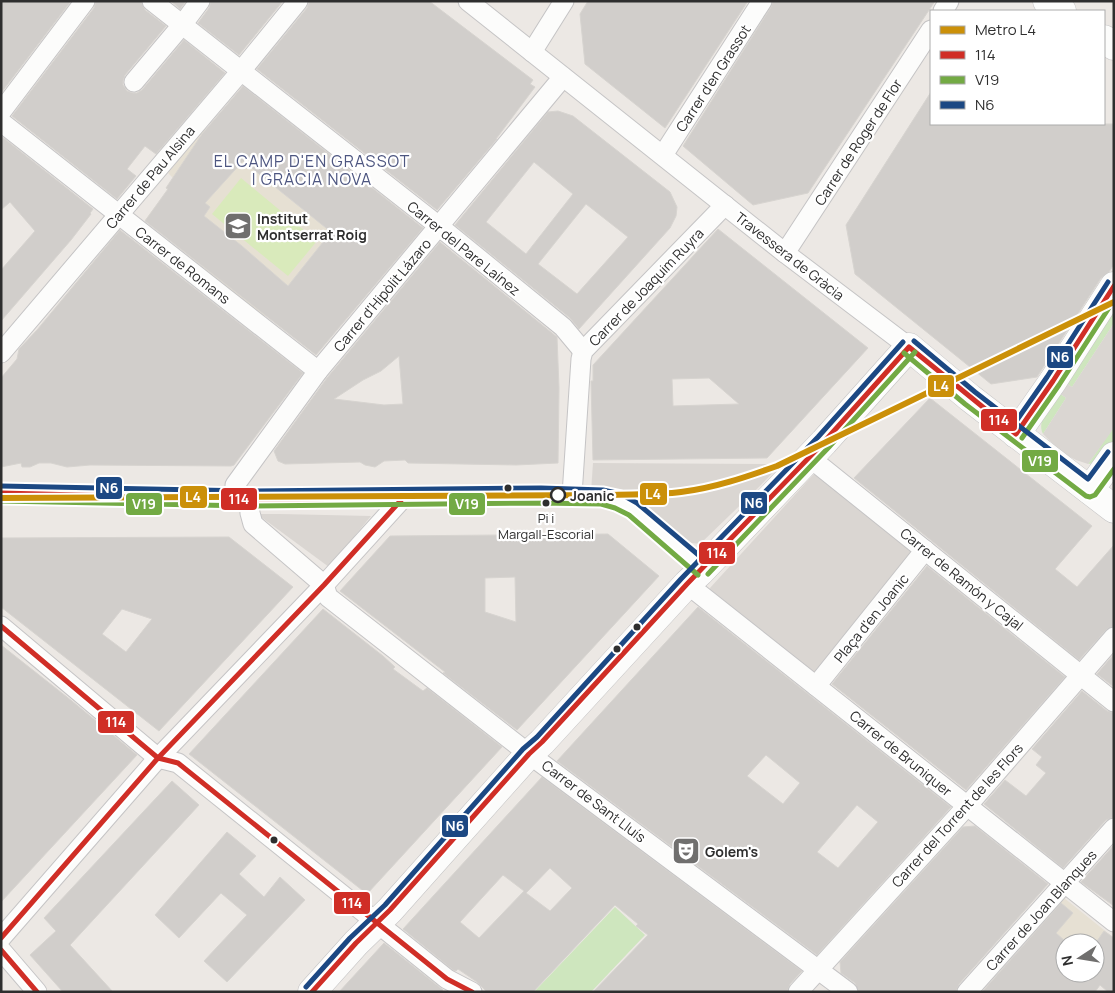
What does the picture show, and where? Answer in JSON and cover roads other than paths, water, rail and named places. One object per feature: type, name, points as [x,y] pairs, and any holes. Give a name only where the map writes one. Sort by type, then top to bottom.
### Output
[{"type":"street","points":[[1,112],[86,1]]},
{"type":"street","name":"Carrer del Pare Laínez","points":[[152,1],[563,327],[583,351]]},
{"type":"street","points":[[134,82],[200,1]]},
{"type":"street","name":"Carrer de Pau Alsina","points":[[1,352],[241,71],[298,1]]},
{"type":"street","name":"Travessera de Gràcia","points":[[468,1],[785,253],[909,347],[1016,434],[1114,509]]},
{"type":"street","points":[[532,52],[564,1]]},
{"type":"street","name":"Carrer d'en Grassot","points":[[664,155],[762,1]]},
{"type":"street","points":[[1047,1],[1060,10]]},
{"type":"street","name":"Carrer de Roger de Flor","points":[[785,253],[930,32]]},
{"type":"street","name":"Carrer d'Hipòlit Lázaro","points":[[242,499],[235,485],[318,371],[563,76]]},
{"type":"street","name":"Carrer de Romans","points":[[1,122],[318,371]]},
{"type":"street","name":"Carrer de Joaquim Ruyra","points":[[572,495],[583,351],[725,205]]},
{"type":"street","points":[[1016,434],[1053,381],[1114,286]]},
{"type":"street","points":[[312,992],[513,774],[529,754],[695,576],[810,457],[909,347]]},
{"type":"street","points":[[1090,490],[1114,456]]},
{"type":"street","name":"Carrer de Ramón y Cajal","points":[[810,457],[1114,702]]},
{"type":"street","name":"Carrer de Bruniquer","points":[[1,493],[242,499],[572,495],[602,496],[618,501],[633,509],[695,576],[816,686],[1114,922]]},
{"type":"street","points":[[1,938],[158,758],[319,581],[402,498]]},
{"type":"street","name":"Carrer de Sant Lluís","points":[[242,499],[250,513],[253,524],[319,581],[328,597],[529,754],[848,992]]},
{"type":"street","name":"Plaça d'en Joanic","points":[[816,686],[926,550]]},
{"type":"street","points":[[1,626],[158,758],[178,763],[447,979],[472,992]]},
{"type":"street","name":"Carrer del Torrent de les Flors","points":[[798,992],[968,805],[1114,637]]},
{"type":"street","name":"Carrer de Joan Blanques","points":[[967,992],[1114,828]]},
{"type":"street","points":[[1,950],[37,992]]},
{"type":"metro line","name":"L4","points":[[1,498],[608,495],[663,494],[706,488],[777,466],[1114,302]]},
{"type":"place","name":"Institut Montserrat Roig","points":[[238,226]]},
{"type":"place","name":"Joanic","points":[[558,495]]},
{"type":"place","name":"Pi i Margall-Escorial","points":[[546,503]]},
{"type":"place","name":"Golem's","points":[[686,851]]},
{"type":"district","name":"EL CAMP D'EN GRASSOT I GRÀCIA NOVA","points":[[312,170]]}]
